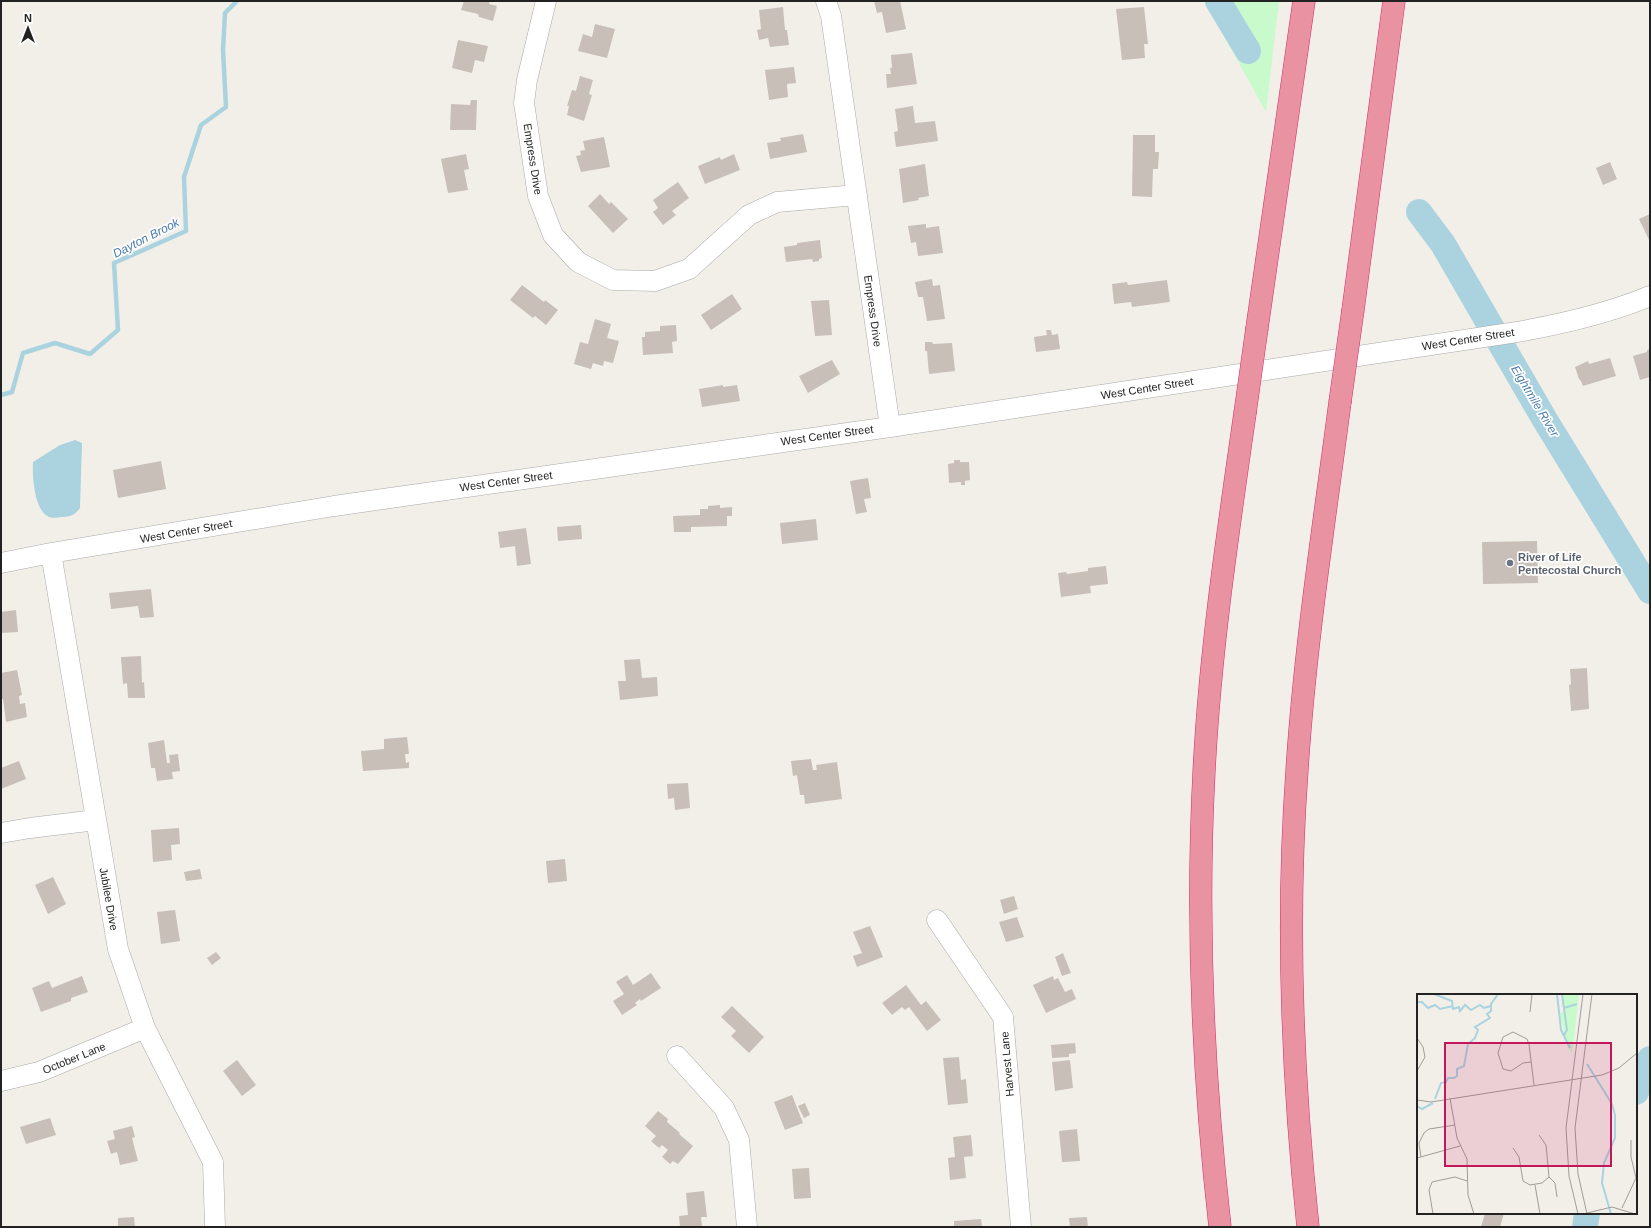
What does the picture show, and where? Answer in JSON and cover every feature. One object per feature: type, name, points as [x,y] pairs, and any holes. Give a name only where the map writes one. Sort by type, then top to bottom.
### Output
[{"type":"highway","points":[[1220,1227],[1203,1031],[1200,930],[1200,851],[1204,770],[1210,683],[1218,613],[1304,1]]},
{"type":"highway","points":[[1308,1227],[1301,1160],[1295,1067],[1291,929],[1293,851],[1302,698],[1394,1]]},
{"type":"street","name":"Empress Drive","points":[[546,1],[527,80],[524,103],[538,196],[553,235],[578,262],[614,280],[655,281],[689,269],[749,215],[777,202],[857,195]]},
{"type":"street","name":"Empress Drive","points":[[826,1],[831,16],[890,427]]},
{"type":"street","name":"West Center Street","points":[[1,563],[51,553],[334,506],[890,427],[1517,332],[1561,324],[1603,313],[1650,296]]},
{"type":"street","name":"Jubilee Drive","points":[[51,553],[118,949],[145,1028],[213,1162],[215,1227]]},
{"type":"street","points":[[1,833],[96,820]]},
{"type":"street","name":"Harvest Lane","points":[[937,920],[1003,1017],[1021,1227]]},
{"type":"street","name":"October Lane","points":[[1,1081],[39,1072],[145,1028]]},
{"type":"street","points":[[677,1056],[724,1108],[739,1140],[747,1227]]},
{"type":"green space","points":[[1279,1],[1266,112],[1205,2]]},
{"type":"water","points":[[75,440],[82,443],[80,508],[70,516],[52,518],[44,513],[37,500],[33,475],[33,462],[60,445]]},
{"type":"building","points":[[464,1],[490,1],[489,4],[497,6],[493,21],[479,17],[478,14],[461,10]]},
{"type":"building","points":[[874,1],[900,1],[906,29],[886,33],[882,12],[877,13]]},
{"type":"building","points":[[783,7],[785,30],[787,30],[789,45],[770,47],[768,38],[759,40],[757,30],[761,29],[759,10]]},
{"type":"building","points":[[1144,7],[1148,44],[1144,44],[1145,58],[1122,60],[1116,9]]},
{"type":"building","points":[[595,24],[615,29],[607,58],[578,51],[583,34],[592,37]]},
{"type":"building","points":[[458,40],[488,46],[484,62],[475,60],[472,73],[452,68]]},
{"type":"building","points":[[912,53],[917,84],[887,88],[886,74],[891,74],[891,55]]},
{"type":"building","points":[[794,67],[796,83],[787,84],[788,97],[769,100],[765,70]]},
{"type":"building","points":[[580,76],[593,80],[589,94],[592,95],[584,121],[567,115],[569,106],[567,106],[572,90],[576,91]]},
{"type":"building","points":[[471,100],[477,100],[476,130],[450,130],[451,104],[470,105]]},
{"type":"building","points":[[913,106],[915,123],[935,121],[938,141],[896,147],[894,132],[898,131],[895,109]]},
{"type":"building","points":[[803,134],[807,152],[770,159],[767,143],[781,141],[780,138]]},
{"type":"building","points":[[1133,135],[1155,135],[1155,152],[1159,152],[1158,169],[1153,169],[1152,197],[1132,196]]},
{"type":"building","points":[[604,137],[610,167],[581,172],[576,156],[581,155],[580,151],[585,150],[583,141]]},
{"type":"building","points":[[466,154],[469,169],[464,170],[468,190],[448,193],[441,159]]},
{"type":"building","points":[[734,154],[740,170],[705,184],[698,166],[720,157],[721,160]]},
{"type":"building","points":[[1610,162],[1617,179],[1603,185],[1596,168]]},
{"type":"building","points":[[925,164],[929,196],[918,198],[919,200],[903,203],[899,169]]},
{"type":"building","points":[[678,182],[689,198],[672,211],[676,215],[663,225],[653,212],[658,208],[653,200]]},
{"type":"building","points":[[600,194],[609,204],[611,202],[628,219],[613,233],[588,206]]},
{"type":"building","points":[[1650,214],[1650,242],[1639,219]]},
{"type":"building","points":[[926,224],[926,228],[939,226],[943,253],[918,256],[916,242],[911,243],[908,226]]},
{"type":"building","points":[[820,240],[822,258],[819,259],[819,261],[813,262],[812,259],[786,262],[784,247],[797,245],[797,243]]},
{"type":"building","points":[[932,279],[933,286],[940,285],[945,319],[927,321],[923,297],[918,297],[915,282]]},
{"type":"building","points":[[1167,280],[1170,302],[1132,307],[1131,302],[1114,304],[1112,284],[1127,282],[1128,285]]},
{"type":"building","points":[[522,285],[544,302],[545,300],[558,310],[546,325],[535,316],[533,318],[510,300]]},
{"type":"building","points":[[732,294],[742,309],[711,330],[701,315]]},
{"type":"building","points":[[829,300],[832,335],[815,336],[811,301]]},
{"type":"building","points":[[595,319],[611,324],[607,338],[619,341],[613,363],[604,361],[603,366],[593,363],[591,369],[574,364],[580,342],[588,344]]},
{"type":"building","points":[[676,325],[677,341],[672,342],[673,353],[643,355],[642,337],[645,337],[645,332],[660,331],[660,326]]},
{"type":"building","points":[[1046,330],[1051,330],[1052,335],[1058,334],[1060,349],[1036,352],[1034,337],[1047,335]]},
{"type":"building","points":[[925,342],[932,342],[933,344],[952,343],[955,371],[929,374]]},
{"type":"building","points":[[1650,349],[1650,377],[1640,380],[1633,356],[1647,352],[1647,350]]},
{"type":"building","points":[[1610,358],[1616,376],[1583,386],[1575,367],[1588,361],[1589,364]]},
{"type":"building","points":[[832,360],[840,374],[808,393],[799,376]]},
{"type":"building","points":[[723,385],[723,387],[737,385],[740,401],[702,407],[699,389]]},
{"type":"building","points":[[954,460],[969,462],[970,480],[965,481],[965,485],[961,485],[961,482],[949,483],[948,464],[954,463]]},
{"type":"building","points":[[161,461],[166,489],[118,498],[113,470]]},
{"type":"building","points":[[868,478],[871,498],[864,499],[867,512],[856,514],[850,481]]},
{"type":"building","points":[[720,505],[720,508],[732,507],[732,516],[727,516],[727,526],[691,527],[691,532],[674,532],[673,516],[700,515],[700,509],[708,509],[708,506]]},
{"type":"building","points":[[816,519],[818,540],[782,544],[780,523]]},
{"type":"building","points":[[581,525],[582,539],[558,541],[557,527]]},
{"type":"building","points":[[526,528],[531,564],[517,566],[515,546],[500,548],[498,532]]},
{"type":"building","name":"River of Life Pentecostal Church","points":[[1537,541],[1538,583],[1483,584],[1482,542]]},
{"type":"building","points":[[1106,566],[1108,584],[1090,586],[1091,593],[1061,597],[1058,573],[1066,572],[1067,574],[1088,571],[1088,568]]},
{"type":"building","points":[[151,589],[154,617],[140,618],[138,606],[111,609],[109,593]]},
{"type":"building","points":[[16,610],[18,632],[1,633],[1,612]]},
{"type":"building","points":[[141,656],[142,683],[144,682],[145,698],[128,698],[127,683],[123,684],[121,657]]},
{"type":"building","points":[[640,659],[642,678],[657,677],[658,696],[620,700],[618,681],[626,681],[624,660]]},
{"type":"building","points":[[1587,668],[1589,709],[1571,711],[1569,685],[1571,684],[1570,669]]},
{"type":"building","points":[[17,670],[22,695],[19,696],[20,704],[25,703],[27,717],[6,722],[3,699],[1,699],[1,673]]},
{"type":"building","points":[[407,737],[409,754],[405,754],[406,763],[409,762],[409,768],[363,771],[361,751],[384,749],[384,739]]},
{"type":"building","points":[[164,740],[167,763],[170,763],[169,755],[178,754],[180,771],[172,772],[173,779],[157,781],[155,768],[151,768],[148,743]]},
{"type":"building","points":[[811,759],[813,770],[817,770],[816,765],[837,762],[842,799],[805,804],[804,795],[800,795],[797,775],[793,776],[791,761]]},
{"type":"building","points":[[19,761],[26,779],[1,789],[1,768]]},
{"type":"building","points":[[688,783],[690,808],[675,810],[674,798],[668,799],[667,784]]},
{"type":"building","points":[[179,828],[180,844],[171,845],[172,860],[153,862],[151,830]]},
{"type":"building","points":[[565,859],[567,881],[548,883],[546,861]]},
{"type":"building","points":[[200,869],[202,879],[186,881],[184,872]]},
{"type":"building","points":[[53,877],[66,904],[48,914],[35,885]]},
{"type":"building","points":[[1014,896],[1018,909],[1004,914],[1000,900]]},
{"type":"building","points":[[175,910],[180,941],[161,944],[157,912]]},
{"type":"building","points":[[1017,917],[1024,937],[1006,942],[999,922]]},
{"type":"building","points":[[870,926],[883,957],[857,967],[853,956],[862,953],[853,932]]},
{"type":"building","points":[[216,952],[221,958],[212,965],[207,958]]},
{"type":"building","points":[[1063,953],[1071,973],[1062,976],[1055,957]]},
{"type":"building","points":[[651,973],[661,988],[641,1001],[640,999],[635,1003],[637,1005],[622,1015],[613,1001],[624,994],[616,982],[627,975],[633,985]]},
{"type":"building","points":[[82,976],[88,992],[71,998],[71,1001],[41,1012],[32,988],[49,981],[52,988]]},
{"type":"building","points":[[1053,976],[1054,980],[1058,978],[1065,992],[1072,989],[1076,999],[1046,1013],[1033,985]]},
{"type":"building","points":[[906,985],[921,1005],[926,1001],[941,1020],[927,1031],[909,1007],[905,1010],[902,1007],[892,1015],[882,1003]]},
{"type":"building","points":[[732,1006],[764,1037],[749,1053],[731,1036],[736,1031],[721,1017]]},
{"type":"building","points":[[1075,1043],[1076,1053],[1069,1054],[1069,1057],[1052,1058],[1051,1045]]},
{"type":"building","points":[[959,1057],[961,1080],[966,1079],[968,1103],[948,1105],[943,1058]]},
{"type":"building","points":[[237,1060],[256,1085],[242,1096],[223,1071]]},
{"type":"building","points":[[1070,1060],[1073,1088],[1055,1091],[1052,1062]]},
{"type":"building","points":[[792,1095],[803,1123],[785,1130],[774,1102]]},
{"type":"building","points":[[805,1103],[810,1115],[804,1118],[798,1106]]},
{"type":"building","points":[[658,1111],[668,1119],[667,1122],[680,1133],[679,1134],[693,1146],[678,1164],[673,1161],[670,1164],[662,1157],[668,1150],[662,1145],[659,1148],[651,1141],[656,1136],[645,1126]]},
{"type":"building","points":[[50,1118],[56,1135],[26,1144],[20,1127]]},
{"type":"building","points":[[132,1126],[135,1137],[132,1138],[138,1161],[120,1165],[117,1152],[111,1154],[107,1141],[115,1139],[113,1131]]},
{"type":"building","points":[[1077,1129],[1080,1161],[1062,1162],[1059,1131]]},
{"type":"building","points":[[971,1135],[973,1156],[964,1157],[966,1178],[950,1180],[948,1158],[955,1157],[953,1137]]},
{"type":"building","points":[[809,1168],[811,1198],[794,1199],[792,1169]]},
{"type":"building","points":[[704,1191],[707,1217],[701,1217],[702,1227],[680,1227],[679,1216],[688,1215],[686,1193]]},
{"type":"building","points":[[1485,1214],[1504,1214],[1500,1227],[1481,1227]]},
{"type":"building","points":[[134,1217],[135,1227],[118,1227],[118,1218]]},
{"type":"building","points":[[1087,1217],[1088,1227],[1070,1227],[1069,1218]]},
{"type":"building","points":[[981,1219],[982,1227],[954,1227],[954,1221]]},
{"type":"waterway","name":"Dayton Brook","points":[[1,395],[12,392],[23,353],[55,343],[90,354],[118,330],[114,263],[186,231],[184,177],[201,125],[226,107],[223,50],[225,13],[237,1]]},
{"type":"waterway","name":"Eightmile River","points":[[1218,1],[1248,51]]},
{"type":"waterway","name":"Eightmile River","points":[[1419,212],[1443,244],[1545,420],[1650,591]]},
{"type":"waterway","name":"Eightmile River","points":[[1637,1090],[1650,1059]]},
{"type":"waterway","name":"Eightmile River","points":[[1585,1227],[1587,1214]]},
{"type":"place","name":"River of Life Pentecostal Church","points":[[1510,563]]}]
